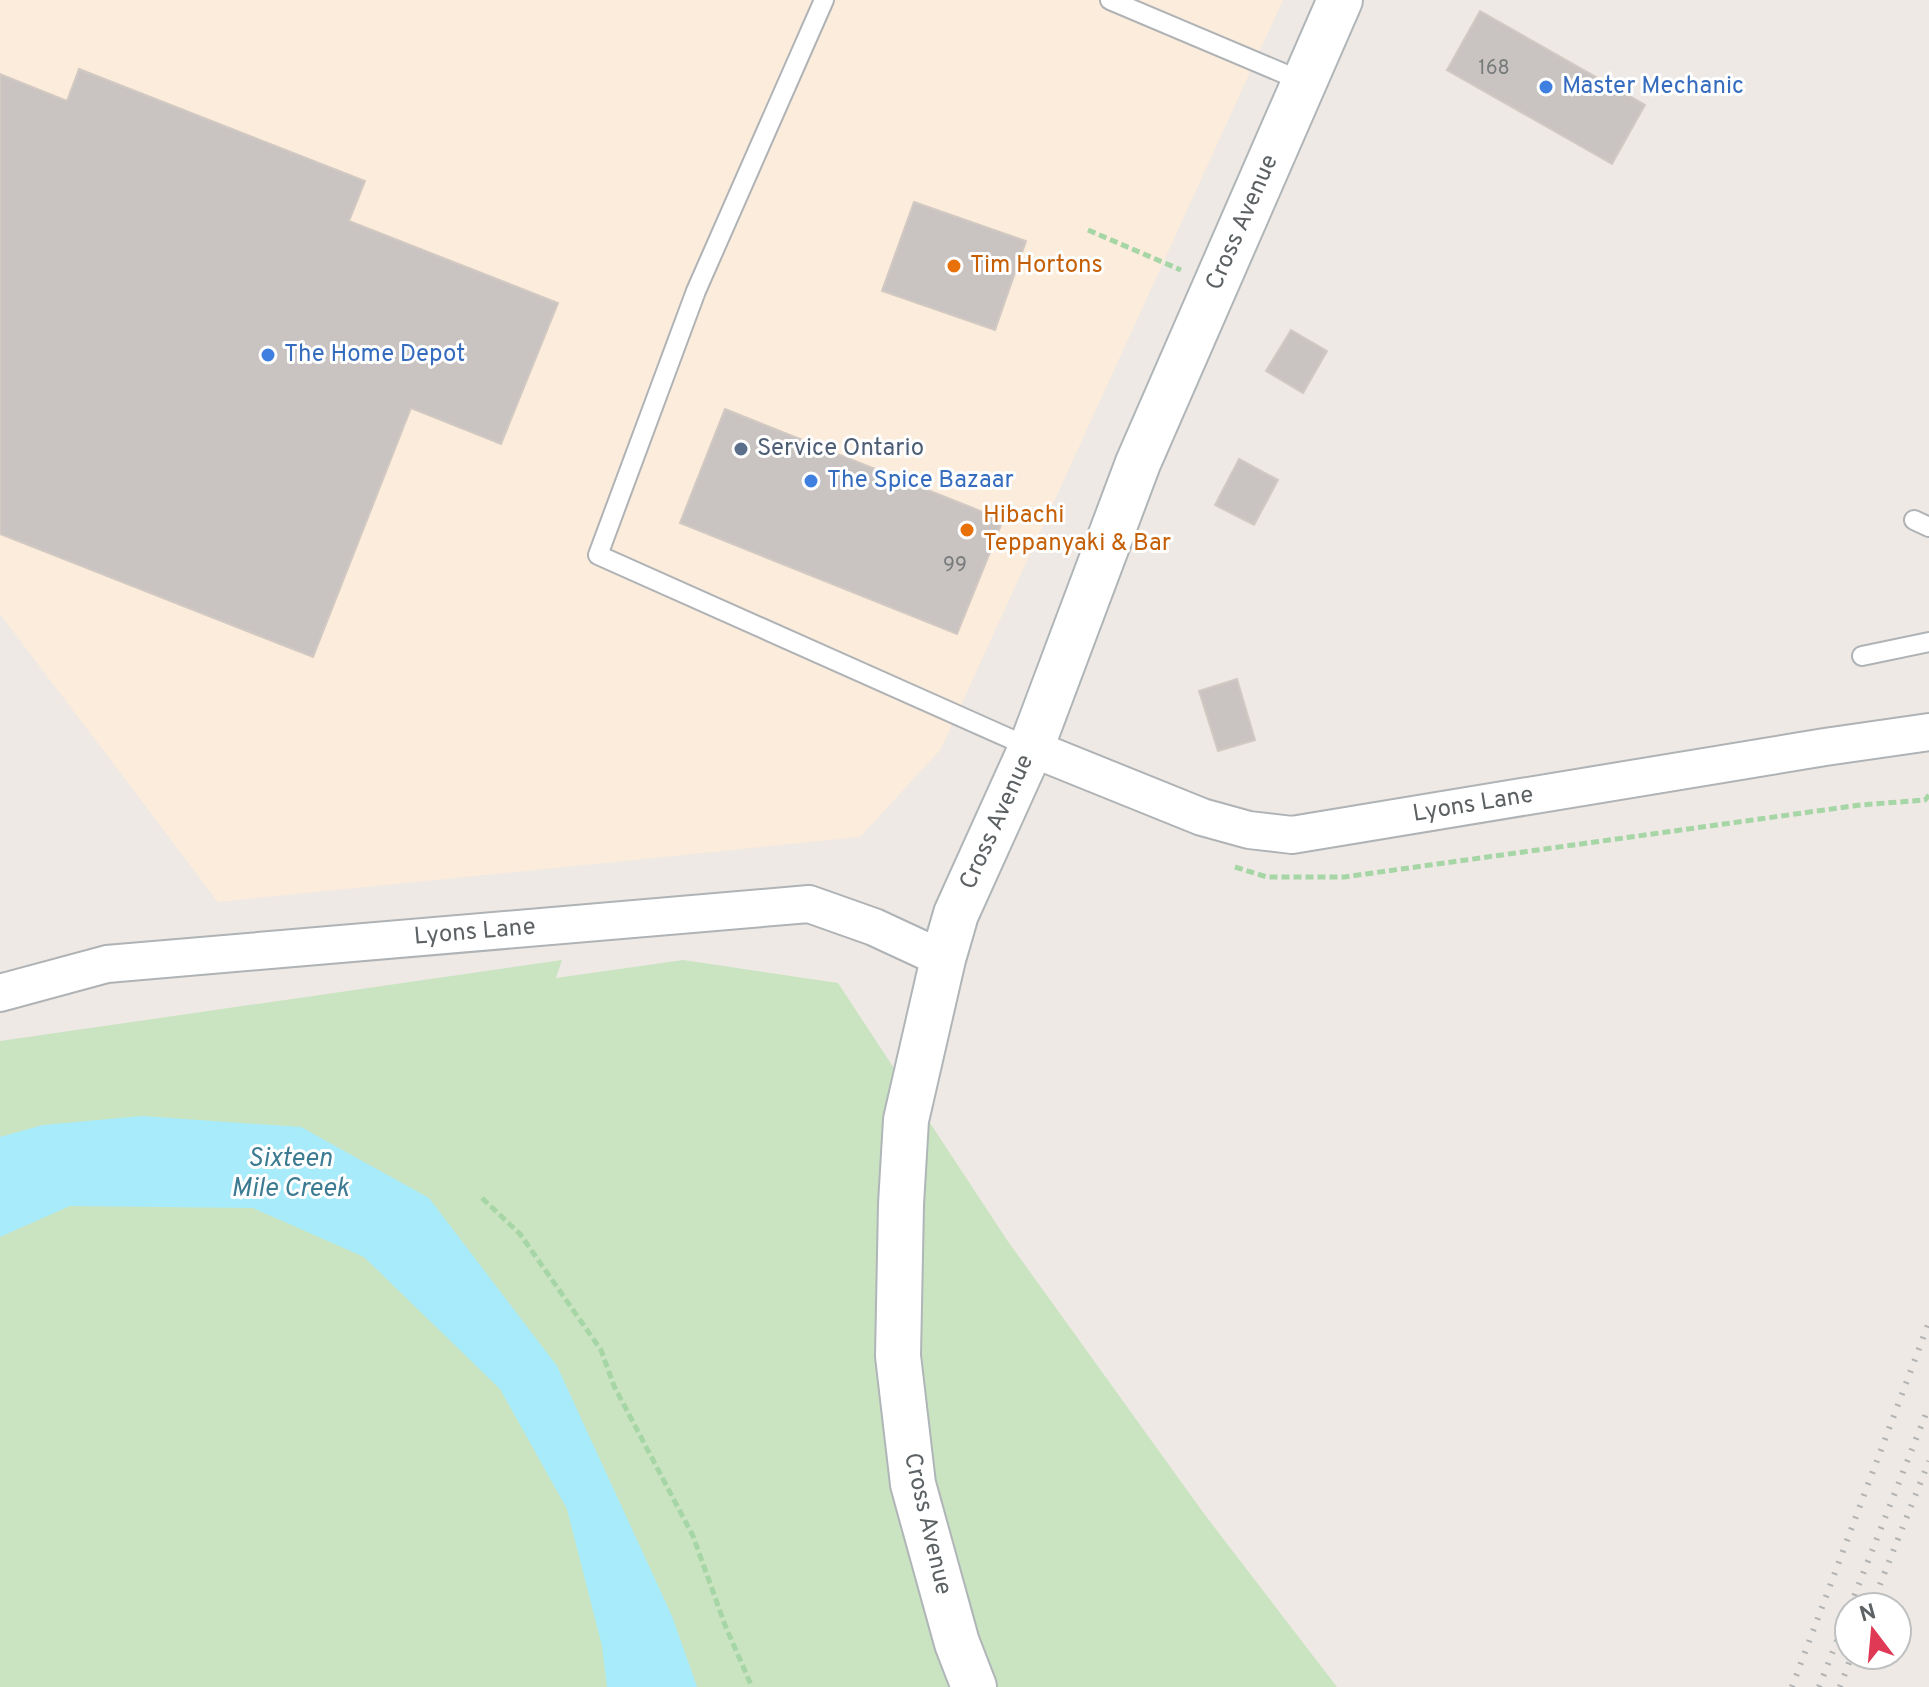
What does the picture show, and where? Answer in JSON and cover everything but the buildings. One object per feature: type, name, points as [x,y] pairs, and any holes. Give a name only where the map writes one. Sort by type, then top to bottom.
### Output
[{"type":"street","name":"Cross Avenue","points":[[974,1687],[957,1643],[913,1484],[898,1356],[906,1120],[956,914],[1031,748],[1138,463],[1340,0]]},
{"type":"street","name":"Lyons Lane","points":[[1031,748],[1202,817],[1249,830],[1292,835],[1929,732]]},
{"type":"street","name":"Lyons Lane","points":[[0,993],[107,964],[809,904],[874,927],[943,959]]},
{"type":"lane","points":[[824,0],[696,291],[598,555],[1031,748]]},
{"type":"lane","points":[[1110,0],[1304,82]]},
{"type":"lane","points":[[1862,656],[1929,642]]},
{"type":"path","points":[[1088,230],[1215,285]]},
{"type":"path","points":[[1225,864],[1267,877],[1344,877],[1860,805],[1925,800],[1929,795]]},
{"type":"path","points":[[482,1198],[520,1234],[601,1350],[614,1386],[693,1536],[725,1625],[752,1687]]},
{"type":"shaded area","points":[[0,0],[1283,0],[941,749],[860,837],[218,902],[0,614]]},
{"type":"green space","points":[[562,960],[556,978],[683,960],[838,983],[1007,1240],[1205,1515],[1337,1687],[0,1687],[0,1041]]},
{"type":"water","name":"Sixteen Mile Creek","points":[[142,1116],[301,1127],[429,1198],[557,1366],[672,1616],[697,1687],[607,1687],[602,1646],[567,1509],[500,1389],[364,1257],[253,1208],[70,1206],[0,1237],[0,1137],[43,1125]]},
{"type":"railway","points":[[1792,1687],[1929,1322]]},
{"type":"railway","points":[[1856,1591],[1929,1406]]},
{"type":"railway","points":[[1877,1591],[1929,1461]]},
{"type":"railway","points":[[1819,1687],[1833,1651]]},
{"type":"railway","points":[[1840,1687],[1846,1671]]},
{"type":"place","name":"Master Mechanic","points":[[1546,87]]},
{"type":"place","name":"Tim Hortons","points":[[954,266]]},
{"type":"place","name":"The Home Depot","points":[[268,355]]},
{"type":"place","name":"Service Ontario","points":[[741,449]]},
{"type":"place","name":"The Spice Bazaar","points":[[811,481]]},
{"type":"place","name":"Hibachi Teppanyaki & Bar","points":[[967,530]]}]
